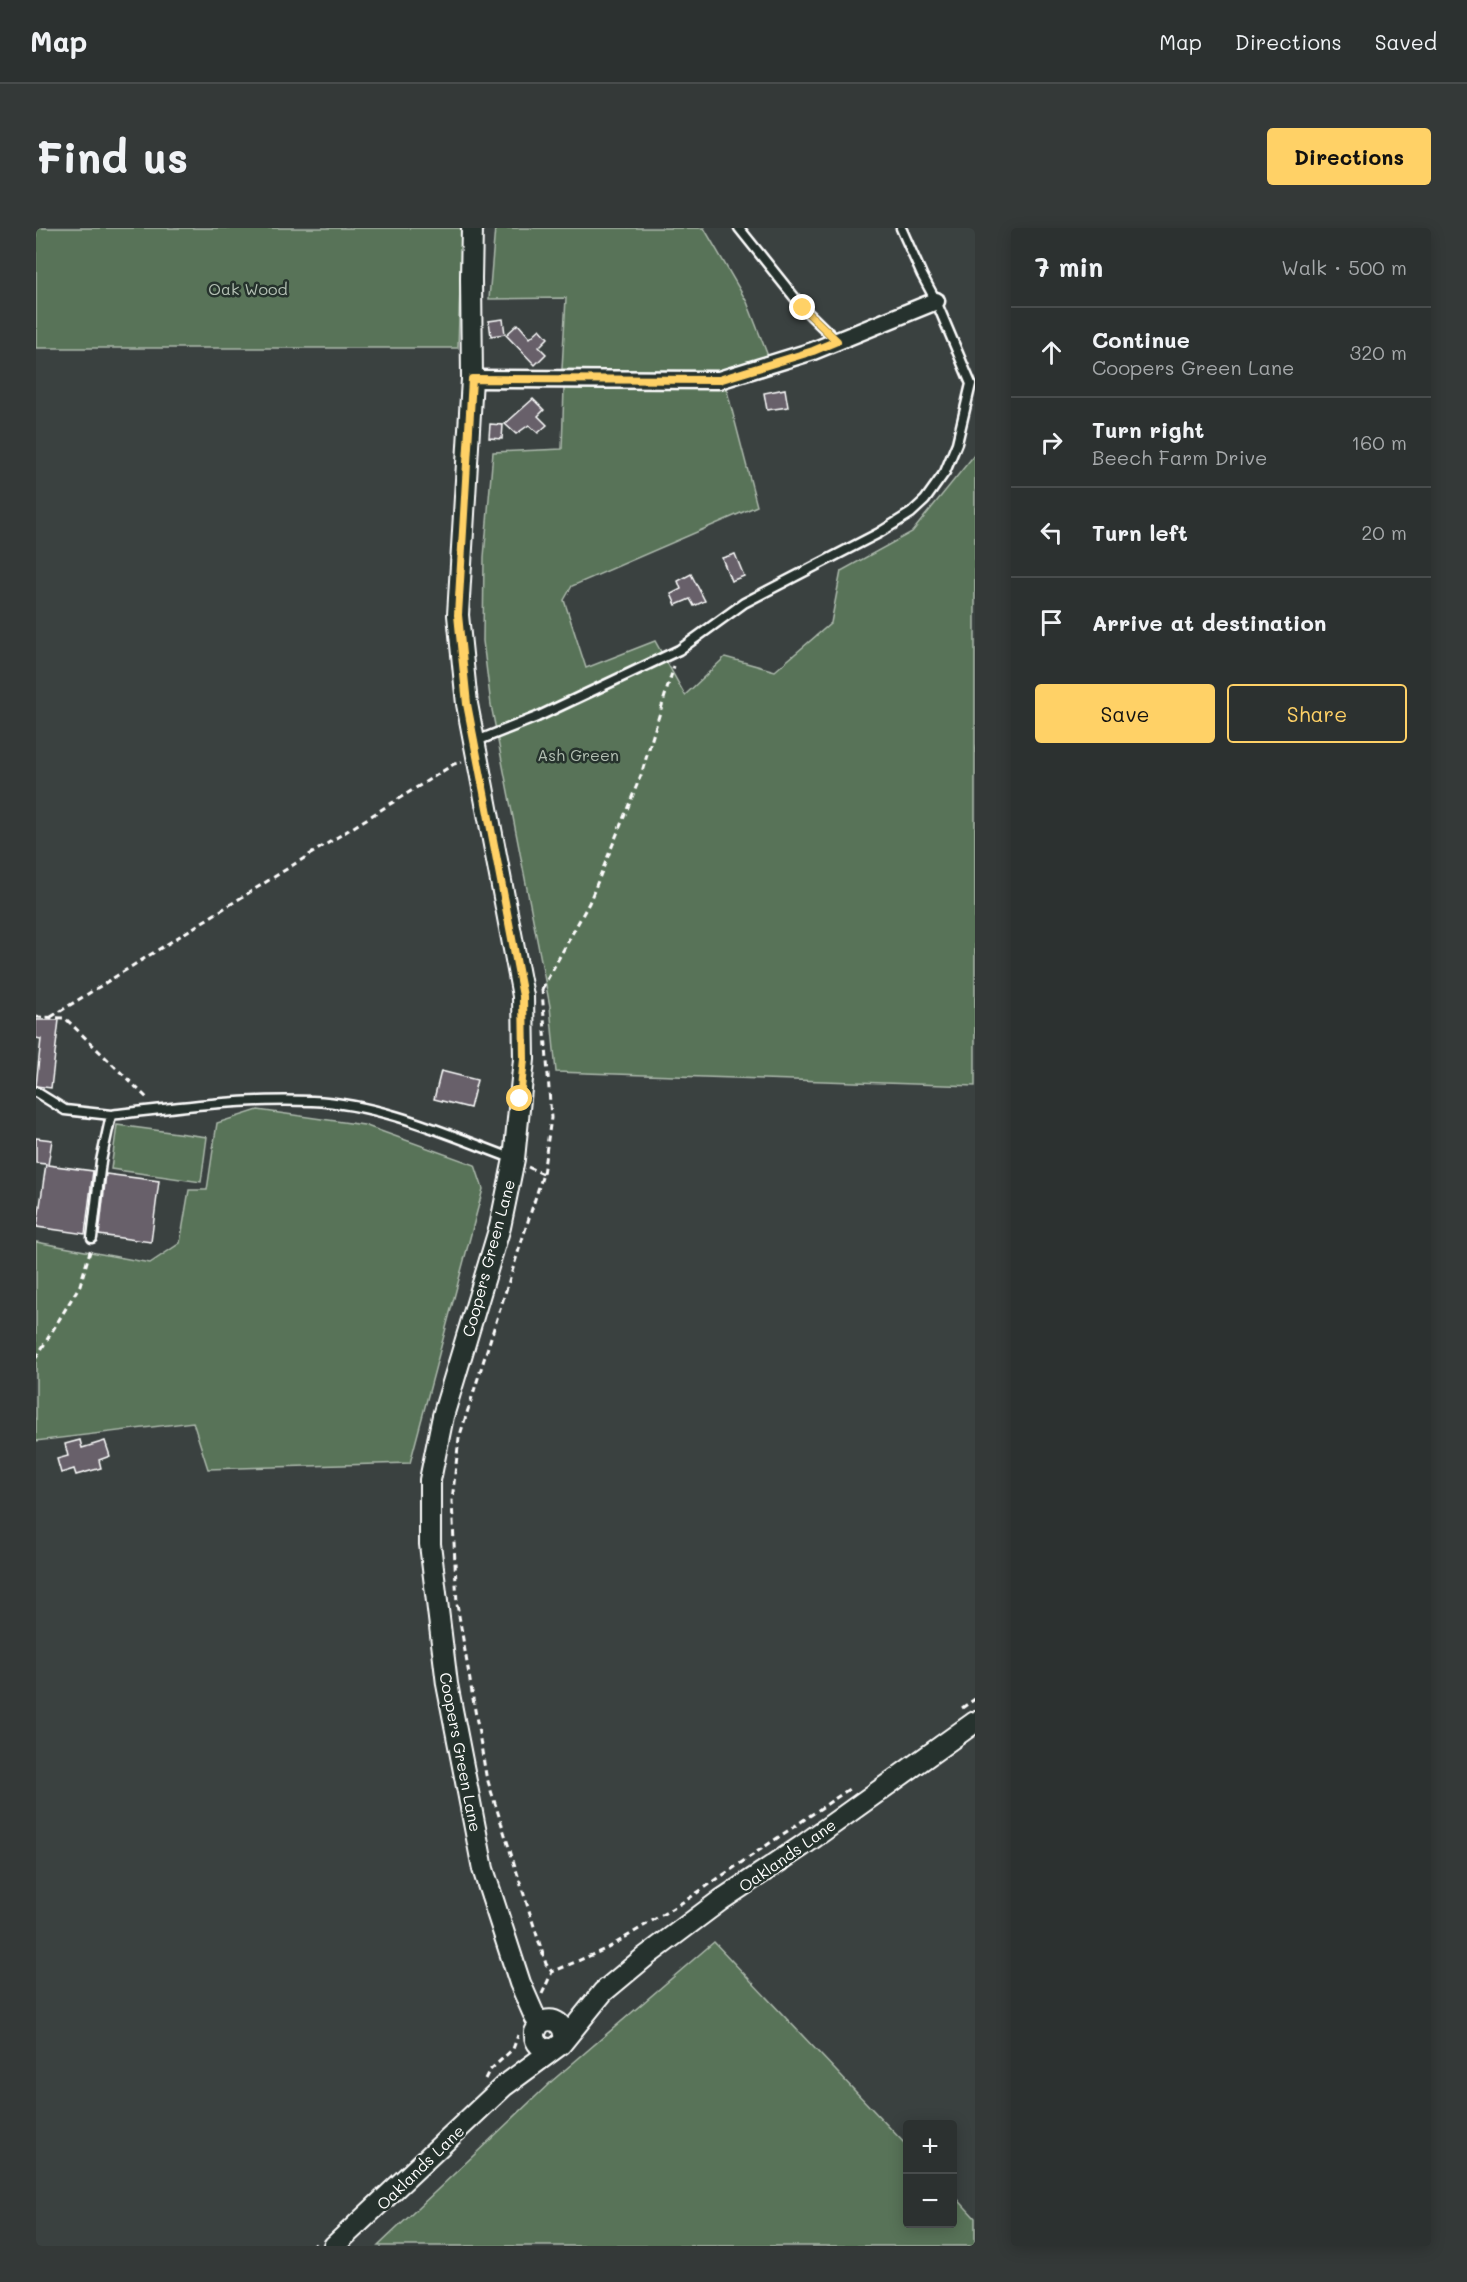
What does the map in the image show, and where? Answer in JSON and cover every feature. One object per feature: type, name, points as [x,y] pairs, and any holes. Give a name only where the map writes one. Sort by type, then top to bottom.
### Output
[{"type":"street","name":"Coopers Green Lane","points":[[472,228],[472,379],[458,615],[465,693],[523,996],[524,1059],[514,1160],[500,1227],[443,1416],[430,1480],[430,1544],[447,1684],[483,1869],[520,1983],[535,2017],[543,2027],[564,2030],[558,2045]]},
{"type":"street","points":[[472,379],[719,380],[813,351],[936,301]]},
{"type":"street","name":"Oaklands Lane","points":[[504,2086],[543,2027],[603,1992],[721,1900],[802,1846],[975,1722]]},
{"type":"street","name":"Oaklands Lane","points":[[334,2246],[504,2086],[558,2045],[603,1992]]},
{"type":"street","points":[[543,2027],[544,2049],[558,2045]]},
{"type":"lane","points":[[740,228],[803,308],[837,341]]},
{"type":"lane","points":[[476,750],[537,717],[679,650],[744,603],[879,533],[911,513],[925,500],[945,471],[957,443],[971,384],[936,301],[901,228]]},
{"type":"lane","points":[[36,1092],[65,1110],[111,1115],[244,1102],[313,1101],[359,1107],[414,1121],[514,1160]]},
{"type":"lane","points":[[92,1238],[101,1161],[111,1115]]},
{"type":"path","points":[[552,1972],[546,1964],[486,1775],[457,1604],[452,1500],[459,1438],[543,1174],[551,1118],[542,989],[589,903],[641,776],[679,650]]},
{"type":"path","points":[[51,1017],[476,750]]},
{"type":"path","points":[[523,996],[542,989]]},
{"type":"path","points":[[36,1017],[65,1018],[147,1096],[154,1110]]},
{"type":"path","points":[[36,1358],[80,1285],[91,1252],[92,1238]]},
{"type":"path","points":[[957,1712],[975,1699]]},
{"type":"path","points":[[547,2001],[542,1994],[552,1972],[608,1948],[691,1897],[855,1785]]},
{"type":"green space","name":"Oak Wood","points":[[36,228],[462,228],[458,348],[36,348]]},
{"type":"green space","points":[[495,228],[704,228],[747,302],[768,356],[711,373],[562,369],[566,298],[489,299]]},
{"type":"green space","name":"Ash Green","points":[[726,387],[757,506],[572,586],[564,600],[586,668],[655,641],[685,695],[725,657],[775,671],[831,623],[841,571],[912,532],[975,454],[975,1086],[556,1072],[550,1006],[491,705],[483,641],[484,557],[493,452],[562,449],[564,388]]},
{"type":"green space","points":[[258,1110],[364,1125],[475,1165],[483,1189],[410,1463],[208,1469],[193,1422],[36,1441],[36,1242],[150,1263],[180,1243],[189,1190],[207,1190],[217,1123]]},
{"type":"green space","points":[[117,1125],[207,1137],[201,1182],[111,1169]]},
{"type":"green space","points":[[714,1942],[903,2142],[903,2228],[957,2228],[957,2198],[975,2218],[975,2246],[378,2246],[552,2081]]},
{"type":"building","points":[[503,319],[505,334],[491,336],[489,321]]},
{"type":"building","points":[[518,324],[530,338],[540,329],[548,338],[539,347],[546,354],[535,365],[506,335]]},
{"type":"building","points":[[785,389],[788,407],[767,410],[764,393]]},
{"type":"building","points":[[533,399],[544,410],[538,416],[547,425],[538,433],[529,425],[516,434],[505,424]]},
{"type":"building","points":[[490,424],[503,425],[502,439],[489,438]]},
{"type":"building","points":[[735,554],[744,576],[731,581],[722,558]]},
{"type":"building","points":[[691,574],[705,601],[694,606],[690,599],[676,605],[671,594],[681,589],[678,581]]},
{"type":"building","points":[[36,1020],[59,1020],[51,1088],[36,1086],[41,1039],[36,1038]]},
{"type":"building","points":[[441,1071],[477,1080],[470,1108],[434,1099]]},
{"type":"building","points":[[36,1138],[52,1140],[48,1165],[93,1171],[85,1234],[37,1227],[46,1164],[36,1163]]},
{"type":"building","points":[[106,1174],[159,1181],[151,1242],[99,1235]]},
{"type":"building","points":[[80,1440],[82,1448],[105,1441],[110,1456],[99,1460],[101,1468],[76,1475],[74,1469],[61,1473],[57,1459],[68,1456],[65,1444]]},
{"type":"route","points":[[520,1099],[524,1059],[523,996],[467,704],[458,615],[472,379],[719,380],[813,351],[837,341],[803,308]]}]
